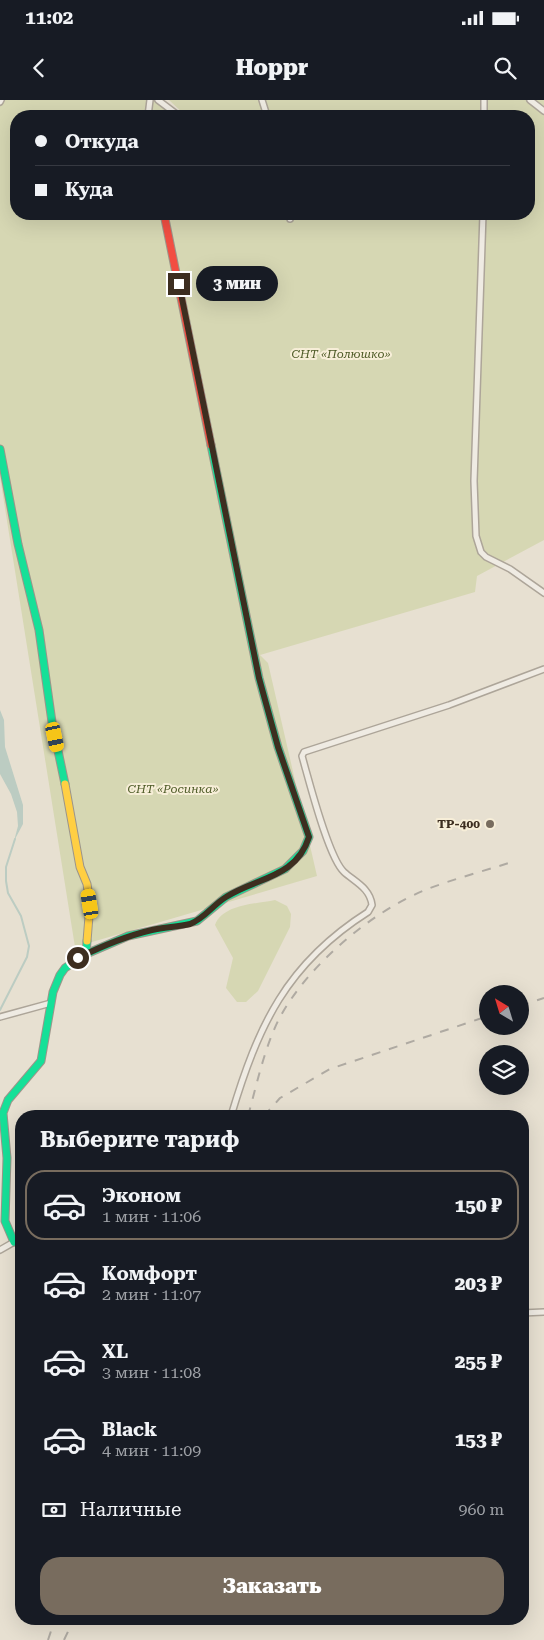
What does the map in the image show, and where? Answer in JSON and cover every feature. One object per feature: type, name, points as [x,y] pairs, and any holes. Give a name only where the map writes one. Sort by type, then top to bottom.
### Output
[{"type":"street","points":[[158,100],[171,110]]},
{"type":"street","points":[[530,100],[544,111]]},
{"type":"street","points":[[15,1237],[5,1221],[3,1113],[8,1100],[40,1061],[52,1003],[60,975],[65,968],[86,954],[110,943],[199,920],[228,896],[291,866],[305,852],[309,837],[278,747],[259,678],[165,220]]},
{"type":"street","points":[[483,220],[474,481],[476,536],[481,552],[486,557],[510,569],[544,593]]},
{"type":"street","points":[[0,449],[18,544],[39,630],[52,722],[76,828],[80,867],[87,884],[90,904],[86,954]]},
{"type":"street","points":[[233,1110],[255,1043],[287,987],[326,941],[368,912],[372,906],[371,899],[365,888],[352,876],[344,872],[332,850],[305,767],[302,756],[304,752],[449,705],[544,669]]},
{"type":"street","points":[[0,1017],[52,1003]]},
{"type":"street","points":[[0,1250],[15,1243]]},
{"type":"street","points":[[529,1313],[544,1312]]},
{"type":"green space","points":[[0,100],[157,100],[169,110],[10,110],[10,220],[535,220],[535,110],[180,110],[169,100],[544,100],[544,540],[477,576],[475,592],[260,655],[268,663],[317,876],[75,947],[0,477]]},
{"type":"green space","points":[[275,900],[287,906],[291,914],[290,927],[258,991],[246,1002],[237,1002],[226,988],[233,958],[215,925],[219,918],[232,909]]},
{"type":"shaded area","points":[[0,710],[4,720],[5,747],[23,805],[23,824],[14,841],[18,826],[17,812],[11,794],[0,774]]},
{"type":"waterway","points":[[0,1010],[27,957],[29,946],[21,916],[8,893],[6,881],[6,867],[15,839]]},
{"type":"railway","points":[[250,1110],[265,1054],[279,1019],[291,999],[306,980],[342,943],[383,912],[404,900],[436,886],[512,862]]},
{"type":"railway","points":[[529,1003],[544,998]]},
{"type":"railway","points":[[269,1110],[280,1098],[330,1069],[479,1019]]},
{"type":"railway","points":[[48,1640],[53,1625]]},
{"type":"railway","points":[[64,1640],[71,1625]]},
{"type":"traffic: fast","points":[[86,954],[128,936],[197,921],[226,897],[285,869],[303,851],[309,837],[278,747],[259,678],[211,445]]},
{"type":"traffic: fast","points":[[0,449],[18,544],[39,630],[52,722],[65,784]]},
{"type":"traffic: fast","points":[[14,1242],[5,1221],[7,1158],[3,1113],[8,1100],[41,1061],[53,992],[65,968],[86,954],[87,941]]},
{"type":"traffic: slow","points":[[65,784],[80,867],[87,884],[90,904],[87,941]]},
{"type":"traffic: jam","points":[[165,220],[211,445]]},
{"type":"place","name":"ТР-400","points":[[490,824]]},
{"type":"route","points":[[78,958],[101,945],[152,930],[199,920],[213,906],[228,896],[291,866],[305,852],[309,837],[278,747],[259,678],[179,284]]},
{"type":"park label","name":"СНТ «Полюшко»","points":[[341,354]]},
{"type":"park label","name":"СНТ «Росинка»","points":[[173,789]]}]
